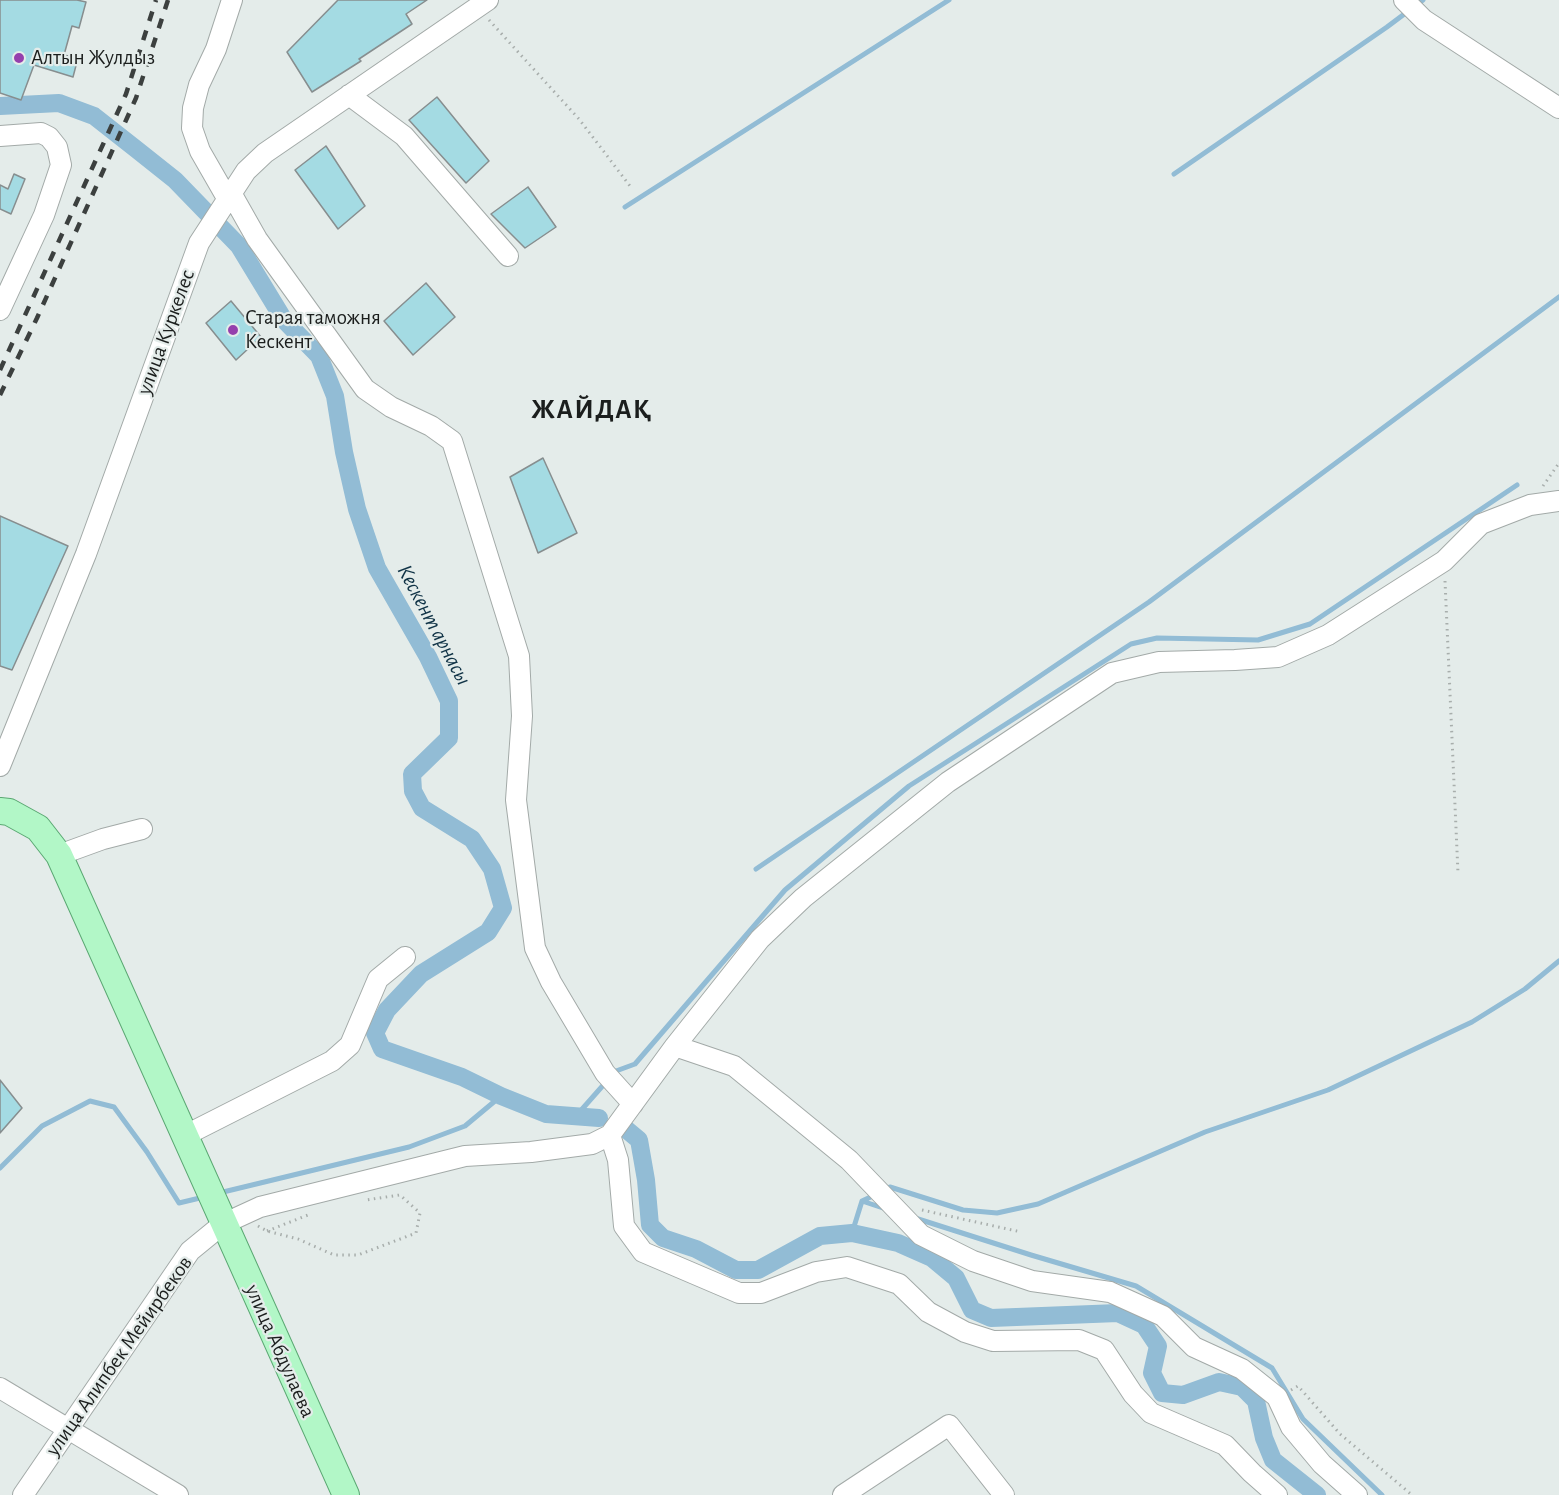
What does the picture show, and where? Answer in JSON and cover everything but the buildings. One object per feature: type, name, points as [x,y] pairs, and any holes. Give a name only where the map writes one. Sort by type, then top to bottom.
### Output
[{"type":"main road","name":"улица Абдулаева","points":[[0,811],[9,812],[38,828],[59,855],[184,1136],[221,1207],[346,1495]]},
{"type":"street","points":[[232,0],[216,49],[199,86],[193,108],[192,128],[200,152],[225,202],[257,240],[365,390],[391,407],[431,426],[452,441],[519,656],[522,716],[516,800],[535,948],[551,982],[609,1078],[633,1104]]},
{"type":"street","points":[[1404,0],[1424,20],[1559,108]]},
{"type":"street","name":"улица Куркелес","points":[[0,766],[86,554],[199,243],[246,171],[265,153],[483,4]]},
{"type":"street","points":[[349,95],[404,136],[508,256]]},
{"type":"street","points":[[0,135],[41,134],[49,137],[57,147],[61,165],[54,188],[0,310]]},
{"type":"street","points":[[1277,1495],[1225,1445],[1151,1413],[1133,1394],[1104,1350],[1079,1340],[993,1341],[965,1332],[928,1312],[899,1284],[847,1267],[816,1272],[761,1293],[739,1293],[642,1252],[624,1226],[618,1160],[610,1135],[675,1046],[760,939],[803,898],[948,782],[1112,673],[1159,662],[1278,657],[1328,635],[1444,561],[1481,524],[1530,505],[1559,501]]},
{"type":"street","points":[[59,855],[103,839],[142,830]]},
{"type":"street","points":[[184,1136],[332,1061],[350,1045],[378,979],[405,957]]},
{"type":"street","points":[[675,1046],[734,1066],[849,1161],[921,1235],[973,1261],[1032,1281],[1110,1292],[1163,1316],[1194,1347],[1242,1369],[1276,1397],[1291,1427],[1322,1464],[1357,1495]]},
{"type":"street","name":"улица Алипбек Мейирбеков","points":[[23,1495],[221,1207],[260,1207],[465,1156],[531,1152],[592,1144],[610,1135]]},
{"type":"street","points":[[0,1388],[178,1495]]},
{"type":"street","points":[[843,1495],[949,1425],[1004,1495]]},
{"type":"path","points":[[483,4],[579,119],[630,186]]},
{"type":"path","points":[[1444,561],[1458,873]]},
{"type":"path","points":[[221,1207],[267,1231],[298,1239],[334,1255],[358,1255],[416,1233],[420,1213],[400,1195],[366,1200]]},
{"type":"path","points":[[891,1204],[1021,1232]]},
{"type":"path","points":[[267,1231],[310,1214]]},
{"type":"path","points":[[1276,1397],[1298,1386],[1340,1434],[1412,1495]]},
{"type":"waterway","points":[[625,207],[949,0]]},
{"type":"waterway","points":[[1174,174],[1423,0]]},
{"type":"waterway","name":"Кескент арнасы","points":[[0,106],[59,103],[94,116],[175,180],[239,246],[284,320],[319,356],[335,396],[344,452],[357,509],[377,568],[428,657],[449,701],[449,738],[412,774],[413,791],[422,808],[472,839],[492,869],[503,908],[488,932],[421,974],[387,1010],[375,1033],[382,1049],[462,1077],[546,1114],[599,1118]]},
{"type":"waterway","points":[[756,869],[1149,602],[1559,297]]},
{"type":"waterway","points":[[613,1075],[616,1071],[635,1064],[785,890],[909,786],[1131,644],[1157,638],[1258,640],[1310,624],[1517,485]]},
{"type":"waterway","points":[[885,1190],[890,1187],[963,1210],[997,1213],[1038,1204],[1205,1132],[1328,1090],[1472,1022],[1525,989],[1559,961]]},
{"type":"waterway","points":[[576,1116],[606,1082]]},
{"type":"waterway","points":[[219,1193],[409,1147],[465,1126],[501,1096]]},
{"type":"waterway","points":[[0,1168],[42,1126],[90,1101],[114,1107],[147,1152],[179,1203],[204,1197]]},
{"type":"waterway","name":"Кескент арнасы","points":[[627,1130],[639,1140],[646,1180],[650,1225],[663,1238],[696,1249],[736,1270],[758,1270],[820,1236],[852,1233],[898,1243],[932,1258],[956,1278],[972,1310],[991,1318],[1118,1313],[1144,1325],[1158,1346],[1152,1373],[1162,1393],[1183,1395],[1219,1382],[1242,1387],[1256,1401],[1264,1438],[1273,1460],[1317,1495]]},
{"type":"waterway","points":[[852,1233],[862,1201],[877,1194]]},
{"type":"waterway","points":[[862,1201],[886,1209]]},
{"type":"waterway","points":[[915,1218],[1136,1286],[1272,1368],[1303,1419],[1382,1495]]},
{"type":"railway","points":[[0,370],[126,94],[156,0]]},
{"type":"railway","points":[[0,395],[136,98],[168,0]]},
{"type":"place","name":"Алтын Жулдыз","points":[[19,58]]},
{"type":"place","name":"Старая таможня Кескент","points":[[233,330]]},
{"type":"district","name":"ЖАЙДАҚ","points":[[592,410]]}]
